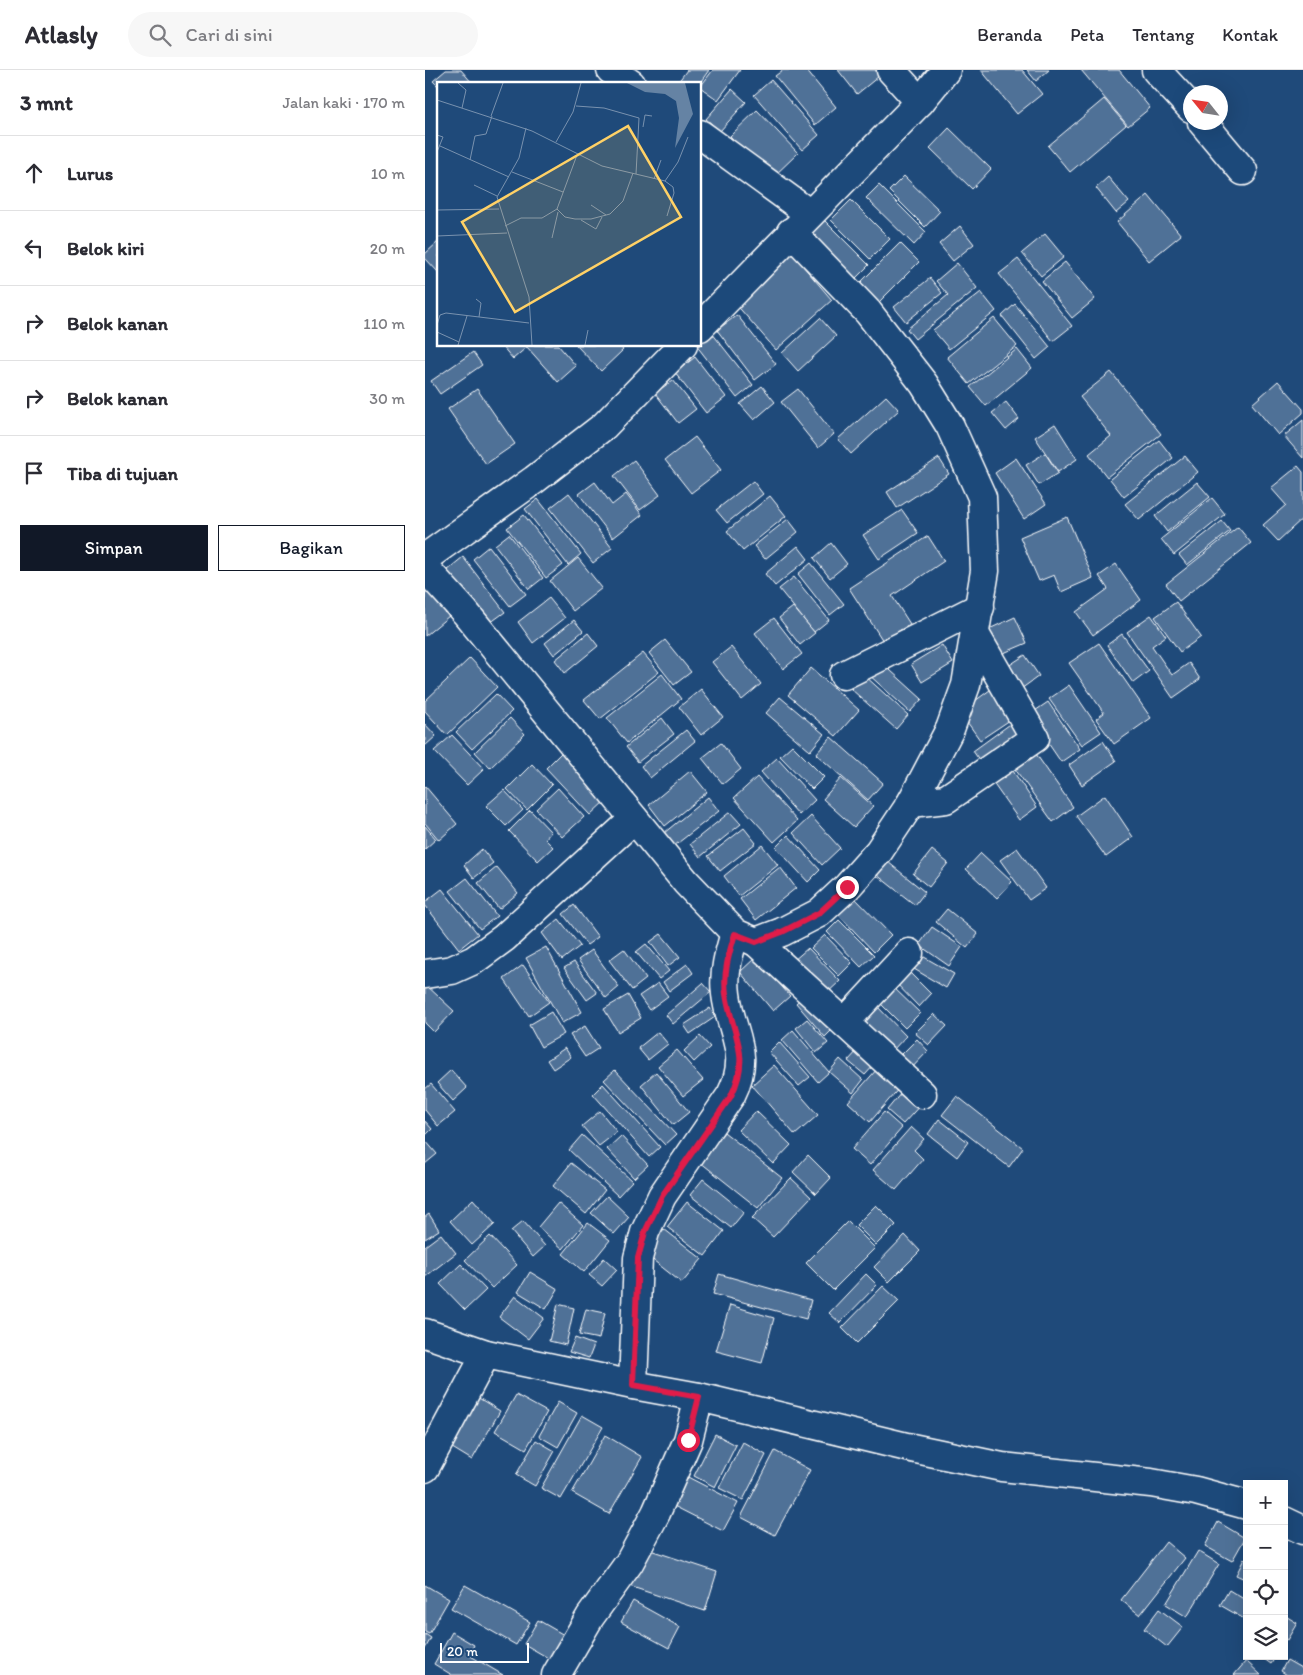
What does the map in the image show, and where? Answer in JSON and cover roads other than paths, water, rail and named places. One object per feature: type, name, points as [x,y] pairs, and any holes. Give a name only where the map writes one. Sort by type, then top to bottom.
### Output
[{"type":"street","points":[[611,70],[628,82]]},
{"type":"street","points":[[891,70],[920,102]]},
{"type":"street","points":[[701,326],[920,102],[947,70]]},
{"type":"street","points":[[1156,70],[1183,99]]},
{"type":"street","points":[[1209,130],[1243,171]]},
{"type":"street","points":[[633,1385],[638,1258],[645,1232],[662,1196],[731,1096],[738,1081],[741,1062],[726,995],[727,961],[746,938],[782,932],[819,913],[847,887],[879,851],[911,803],[950,728],[966,685],[985,572],[982,497],[951,426],[924,384],[800,223],[701,135]]},
{"type":"street","points":[[425,558],[534,480],[605,426],[682,346]]},
{"type":"street","points":[[425,568],[465,612],[686,882],[746,938],[845,1022],[922,1094]]},
{"type":"street","points":[[844,675],[980,606]]},
{"type":"street","points":[[911,803],[946,799],[1035,738],[975,634]]},
{"type":"street","points":[[425,974],[451,970],[474,960],[505,938],[634,819]]},
{"type":"street","points":[[845,1022],[909,953]]},
{"type":"street","points":[[425,1333],[486,1354],[699,1397],[907,1447],[1001,1467],[1195,1490],[1243,1503]]},
{"type":"street","points":[[425,1468],[486,1354]]},
{"type":"street","points":[[556,1675],[589,1617],[629,1563],[656,1513],[688,1440],[699,1397]]},
{"type":"street","points":[[1288,1523],[1303,1530]]}]
